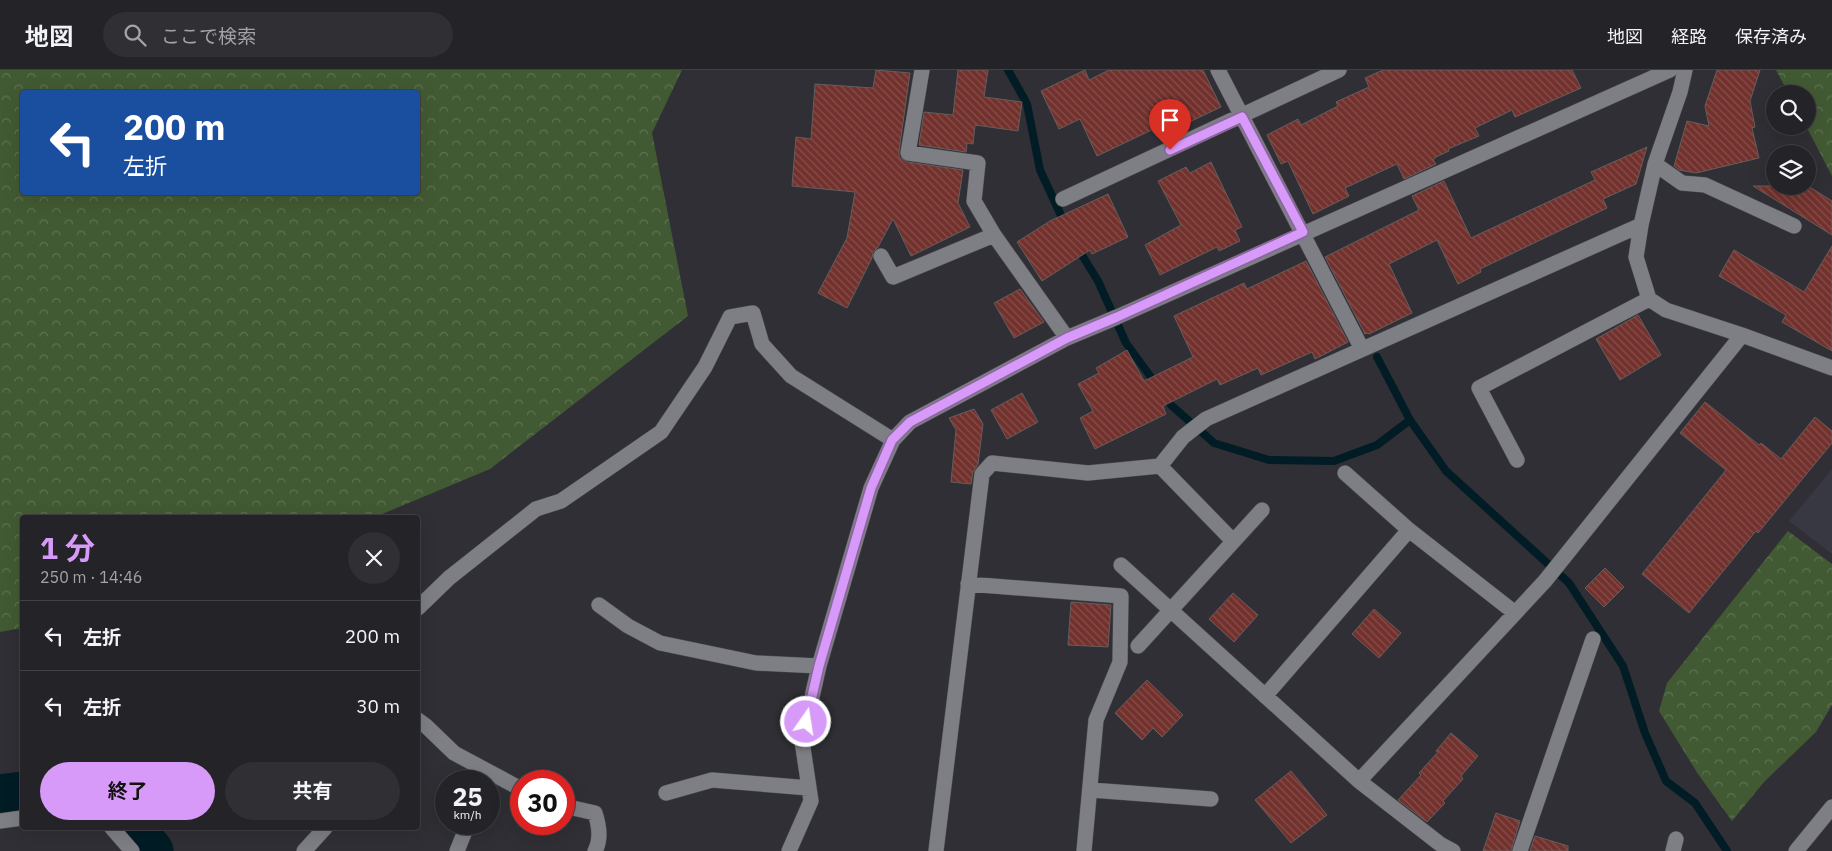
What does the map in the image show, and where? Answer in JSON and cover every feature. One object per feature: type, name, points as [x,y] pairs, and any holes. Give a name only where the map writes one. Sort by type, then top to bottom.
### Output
[{"type":"street","points":[[922,70],[908,154],[978,163],[974,201],[994,235],[1067,338]]},
{"type":"street","points":[[1218,70],[1362,349]]},
{"type":"street","points":[[1063,199],[1242,117],[1339,70]]},
{"type":"street","points":[[789,851],[811,801],[802,741],[819,666],[871,488],[892,440],[910,422],[1067,338],[1670,70]]},
{"type":"street","points":[[1685,70],[1680,92],[1654,164],[1641,225],[1636,257],[1649,299],[1666,310],[1832,368]]},
{"type":"street","points":[[1654,164],[1682,183],[1706,185],[1794,226]]},
{"type":"street","points":[[936,851],[982,474],[992,462],[1088,473],[1160,466],[1184,437],[1206,419],[1641,225]]},
{"type":"street","points":[[881,256],[894,277],[994,235]]},
{"type":"street","points":[[1516,460],[1479,388],[1649,299]]},
{"type":"street","points":[[420,606],[449,578],[536,509],[561,501],[661,432],[705,367],[730,317],[753,313],[762,344],[791,376],[892,440]]},
{"type":"street","points":[[1358,781],[1545,581],[1742,335]]},
{"type":"street","points":[[1160,466],[1233,541]]},
{"type":"street","points":[[1345,473],[1409,530],[1515,613]]},
{"type":"street","points":[[1138,646],[1262,510]]},
{"type":"street","points":[[1265,696],[1409,530]]},
{"type":"street","points":[[1121,565],[1358,781],[1440,844],[1453,851]]},
{"type":"street","points":[[968,584],[1120,596],[1120,662],[1096,720],[1084,851]]},
{"type":"street","points":[[598,605],[628,626],[660,643],[756,663],[819,666]]},
{"type":"street","points":[[1520,851],[1594,639]]},
{"type":"street","points":[[420,722],[454,752],[510,783]]},
{"type":"street","points":[[666,793],[712,780],[809,788]]},
{"type":"street","points":[[1091,790],[1212,798]]},
{"type":"street","points":[[1796,851],[1832,807]]},
{"type":"street","points":[[575,809],[594,813],[597,820],[599,844],[595,851]]},
{"type":"street","points":[[0,820],[20,818]]},
{"type":"street","points":[[116,830],[132,851]]},
{"type":"street","points":[[304,851],[323,830]]},
{"type":"street","points":[[457,851],[463,835]]},
{"type":"shaded area","points":[[1832,469],[1832,554],[1789,521]]},
{"type":"green space","points":[[0,70],[682,70],[652,133],[688,316],[490,469],[380,515],[20,515],[20,628],[0,632]]},
{"type":"green space","points":[[1776,70],[1832,70],[1832,176],[1811,135],[1816,135],[1816,85],[1784,85]]},
{"type":"green space","points":[[1788,531],[1832,564],[1832,705],[1816,732],[1764,782],[1732,821],[1698,774],[1659,711],[1667,683]]},
{"type":"building","points":[[876,70],[910,73],[899,157],[907,162],[963,170],[958,203],[970,227],[911,256],[893,219],[878,247],[873,252],[872,258],[847,308],[818,293],[847,238],[855,192],[792,186],[796,137],[811,139],[815,84],[873,88]]},
{"type":"building","points":[[958,70],[988,70],[984,97],[1022,102],[1018,131],[975,125],[973,144],[967,143],[966,152],[919,145],[924,112],[953,115]]},
{"type":"building","points":[[1085,70],[1089,80],[1109,70],[1203,70],[1221,107],[1185,124],[1181,116],[1097,156],[1080,119],[1059,129],[1041,91]]},
{"type":"building","points":[[1383,70],[1572,70],[1581,88],[1515,117],[1512,110],[1475,128],[1479,136],[1448,149],[1449,151],[1433,160],[1436,164],[1404,179],[1397,164],[1345,188],[1349,196],[1313,214],[1288,161],[1281,164],[1267,135],[1298,119],[1301,125],[1338,106],[1336,102],[1369,87],[1365,78]]},
{"type":"building","points":[[1717,70],[1760,70],[1750,101],[1755,127],[1752,128],[1759,158],[1696,173],[1679,170],[1674,166],[1687,121],[1709,126],[1705,106]]},
{"type":"building","points":[[1647,147],[1636,184],[1603,199],[1607,208],[1480,269],[1481,272],[1458,284],[1437,240],[1389,264],[1412,313],[1369,334],[1365,334],[1325,257],[1419,210],[1412,196],[1444,181],[1471,238],[1595,180],[1591,172]]},
{"type":"building","points":[[1211,162],[1242,227],[1235,230],[1240,241],[1219,251],[1217,247],[1160,275],[1145,245],[1181,225],[1158,181],[1186,167],[1190,173]]},
{"type":"building","points":[[1753,186],[1766,186],[1766,194]]},
{"type":"building","points":[[1816,191],[1832,201],[1832,235],[1768,195],[1816,195]]},
{"type":"building","points":[[1108,194],[1128,237],[1092,254],[1090,250],[1042,281],[1017,242],[1050,221]]},
{"type":"building","points":[[1832,246],[1832,351],[1782,322],[1786,315],[1719,276],[1734,250],[1804,292]]},
{"type":"building","points":[[1306,261],[1348,342],[1315,359],[1312,352],[1261,375],[1258,368],[1220,385],[1217,379],[1163,406],[1166,414],[1095,449],[1080,418],[1093,411],[1078,384],[1099,373],[1096,368],[1127,350],[1144,381],[1193,357],[1174,316],[1244,283],[1247,289]]},
{"type":"building","points":[[1020,289],[1044,322],[1014,338],[994,303]]},
{"type":"building","points":[[1638,315],[1661,355],[1620,380],[1596,339]]},
{"type":"building","points":[[1022,393],[1038,422],[1007,439],[991,410]]},
{"type":"building","points":[[1705,402],[1759,445],[1761,443],[1781,459],[1815,417],[1832,431],[1832,443],[1758,533],[1756,531],[1689,613],[1642,574],[1726,470],[1680,433]]},
{"type":"building","points":[[974,409],[983,424],[978,464],[973,472],[971,484],[951,482],[956,430],[949,418]]},
{"type":"building","points":[[1605,568],[1624,587],[1604,607],[1585,588]]},
{"type":"building","points":[[1233,593],[1258,615],[1234,642],[1209,619]]},
{"type":"building","points":[[1071,602],[1111,605],[1108,647],[1068,645]]},
{"type":"building","points":[[1374,609],[1401,633],[1379,658],[1352,634]]},
{"type":"building","points":[[1147,680],[1183,715],[1162,737],[1153,728],[1142,740],[1115,713]]},
{"type":"building","points":[[1451,733],[1478,756],[1461,776],[1463,779],[1443,801],[1445,803],[1427,822],[1398,800],[1421,775],[1419,773],[1438,752],[1436,751]]},
{"type":"building","points":[[1291,771],[1327,815],[1291,843],[1255,800]]},
{"type":"building","points":[[1496,813],[1520,821],[1511,851],[1483,851]]},
{"type":"building","points":[[1535,836],[1568,846],[1568,851],[1530,851]]},
{"type":"waterway","points":[[1008,70],[1027,104],[1040,170],[1065,224]]},
{"type":"waterway","points":[[1077,247],[1098,281],[1126,343],[1156,384]]},
{"type":"waterway","points":[[1377,357],[1410,420],[1446,471],[1569,583],[1623,666],[1645,733],[1666,781],[1695,803],[1727,851]]},
{"type":"waterway","points":[[1164,395],[1171,405],[1214,443],[1269,460],[1334,461],[1377,445],[1410,420]]},
{"type":"waterway","points":[[0,797],[20,794]]},
{"type":"waterway","points":[[134,830],[151,851]]},
{"type":"route","points":[[806,722],[819,666],[871,488],[892,440],[910,422],[1067,338],[1303,232],[1242,117],[1170,150]]}]
